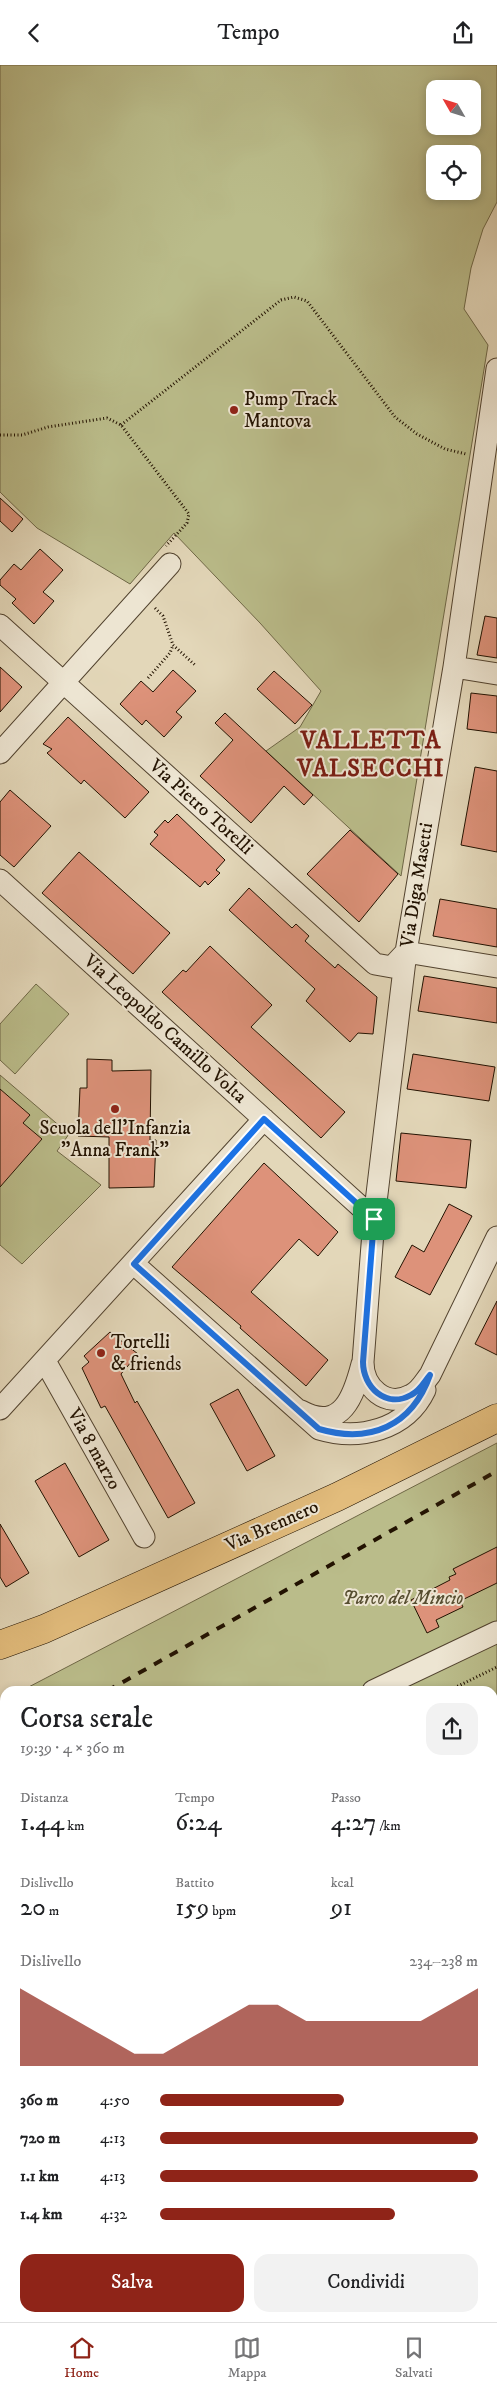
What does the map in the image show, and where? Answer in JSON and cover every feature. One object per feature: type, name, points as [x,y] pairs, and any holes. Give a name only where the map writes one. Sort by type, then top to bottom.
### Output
[{"type":"main road","name":"Via Brennero","points":[[0,1643],[44,1629],[337,1497],[497,1418]]},
{"type":"main road","name":"Via Brennero","points":[[0,1658],[44,1629]]},
{"type":"street","name":"Via Diga Masetti","points":[[430,1375],[420,1389],[412,1395],[402,1399],[382,1397],[366,1383],[363,1373],[363,1362],[374,1219],[406,952],[454,667],[497,369]]},
{"type":"street","points":[[0,753],[142,596],[165,558]]},
{"type":"street","name":"Via Pietro Torelli","points":[[0,625],[375,964],[392,967],[406,952]]},
{"type":"street","points":[[454,667],[497,674]]},
{"type":"street","name":"Via Leopoldo Camillo Volta","points":[[0,880],[374,1219]]},
{"type":"street","points":[[406,952],[497,967]]},
{"type":"street","points":[[0,1409],[264,1119]]},
{"type":"street","points":[[134,1264],[319,1429],[346,1435],[366,1433],[385,1428],[409,1412],[418,1402],[497,1237]]},
{"type":"street","name":"Via 8 marzo","points":[[45,1361],[144,1537]]},
{"type":"street","points":[[287,1401],[303,1412],[315,1417],[327,1417],[339,1412],[355,1394],[363,1362]]},
{"type":"street","points":[[384,1686],[497,1632]]},
{"type":"path","points":[[121,425],[281,300],[294,297],[307,301],[395,417],[417,435],[444,449],[484,459]]},
{"type":"path","points":[[0,435],[22,435],[48,427],[107,418],[121,425],[188,514],[187,523],[165,558]]},
{"type":"path","points":[[142,596],[164,616],[173,645],[195,665]]},
{"type":"path","points":[[148,678],[170,653],[173,645]]},
{"type":"path","points":[[458,1686],[497,1667]]},
{"type":"green space","points":[[0,65],[497,65],[497,202],[483,229],[471,268],[464,309],[488,345],[401,876],[266,751],[300,727],[321,691],[260,623],[174,533],[130,584],[37,528],[0,492]]},
{"type":"green space","points":[[36,984],[69,1014],[15,1074],[0,1060],[0,1024]]},
{"type":"green space","points":[[0,1075],[69,1134],[57,1151],[101,1185],[22,1264],[0,1245]]},
{"type":"green space","name":"Parco del Mincio","points":[[497,1443],[497,1686],[31,1686]]},
{"type":"building","points":[[0,498],[23,519],[12,532],[0,521]]},
{"type":"building","points":[[40,549],[63,570],[43,592],[54,601],[34,624],[12,603],[16,599],[0,585],[0,580],[14,564],[21,570]]},
{"type":"building","points":[[485,616],[497,618],[497,658],[477,655]]},
{"type":"building","points":[[0,667],[22,687],[0,712]]},
{"type":"building","points":[[173,670],[196,691],[176,712],[182,717],[164,737],[146,720],[142,725],[120,704],[141,681],[153,692]]},
{"type":"building","points":[[274,671],[312,705],[295,724],[257,689]]},
{"type":"building","points":[[471,693],[497,696],[497,733],[467,729]]},
{"type":"building","points":[[225,713],[313,795],[304,805],[284,786],[251,823],[200,776],[233,740],[215,723]]},
{"type":"building","points":[[68,717],[149,792],[125,818],[84,780],[81,784],[47,753],[52,749],[43,744]]},
{"type":"building","points":[[475,767],[497,771],[497,852],[461,845]]},
{"type":"building","points":[[10,790],[51,826],[14,867],[0,855],[0,802]]},
{"type":"building","points":[[177,814],[225,860],[216,870],[220,873],[208,885],[205,881],[200,887],[150,844],[158,835],[154,832],[165,820],[168,823]]},
{"type":"building","points":[[350,830],[398,874],[359,922],[307,874]]},
{"type":"building","points":[[79,852],[170,933],[133,974],[42,893]]},
{"type":"building","points":[[249,888],[292,928],[296,924],[309,936],[305,941],[335,968],[338,964],[377,997],[373,1034],[358,1033],[350,1042],[306,1001],[315,989],[229,910]]},
{"type":"building","points":[[440,899],[497,909],[497,947],[433,936]]},
{"type":"building","points":[[210,946],[272,1005],[251,1027],[345,1112],[321,1138],[162,992],[183,970],[186,972]]},
{"type":"building","points":[[424,976],[497,988],[497,1023],[418,1011]]},
{"type":"building","points":[[413,1054],[495,1067],[489,1101],[407,1089]]},
{"type":"building","name":"Scuola dell'Infanzia \"Anna Frank\"","points":[[87,1059],[112,1060],[112,1071],[151,1070],[150,1140],[156,1140],[154,1187],[109,1188],[109,1137],[78,1136],[80,1088],[87,1088]]},
{"type":"building","points":[[0,1089],[30,1115],[23,1123],[42,1139],[0,1187]]},
{"type":"building","points":[[401,1133],[471,1140],[466,1188],[396,1181]]},
{"type":"building","points":[[264,1163],[338,1232],[318,1256],[299,1239],[251,1292],[328,1360],[306,1386],[240,1328],[241,1326],[172,1267]]},
{"type":"building","points":[[449,1204],[472,1216],[430,1295],[395,1277],[412,1245],[424,1252]]},
{"type":"building","points":[[497,1301],[497,1355],[475,1344]]},
{"type":"building","points":[[110,1332],[138,1354],[121,1374],[135,1403],[137,1401],[195,1503],[168,1518],[105,1406],[101,1408],[82,1368],[89,1362],[84,1356]]},
{"type":"building","points":[[238,1389],[275,1456],[247,1471],[210,1404]]},
{"type":"building","points":[[65,1463],[109,1540],[79,1557],[35,1481]]},
{"type":"building","points":[[0,1524],[29,1573],[6,1587],[0,1577]]},
{"type":"building","points":[[497,1547],[497,1583],[460,1601],[463,1607],[436,1620],[439,1627],[427,1633],[411,1600],[450,1580],[449,1577],[456,1574],[453,1569]]},
{"type":"railway","points":[[116,1686],[497,1471]]},
{"type":"place","name":"Pump Track Mantova","points":[[234,410]]},
{"type":"place","name":"Scuola dell'Infanzia \"Anna Frank\"","points":[[115,1109]]},
{"type":"place","name":"Tortelli & friends","points":[[101,1353]]},
{"type":"district","name":"VALLETTA VALSECCHI","points":[[371,755]]},
{"type":"route","points":[[264,1119],[374,1219],[363,1362],[363,1373],[366,1383],[382,1397],[402,1399],[420,1389],[430,1375],[418,1402],[409,1412],[385,1428],[359,1435],[331,1433],[319,1429],[309,1422],[134,1264],[264,1119]]}]
